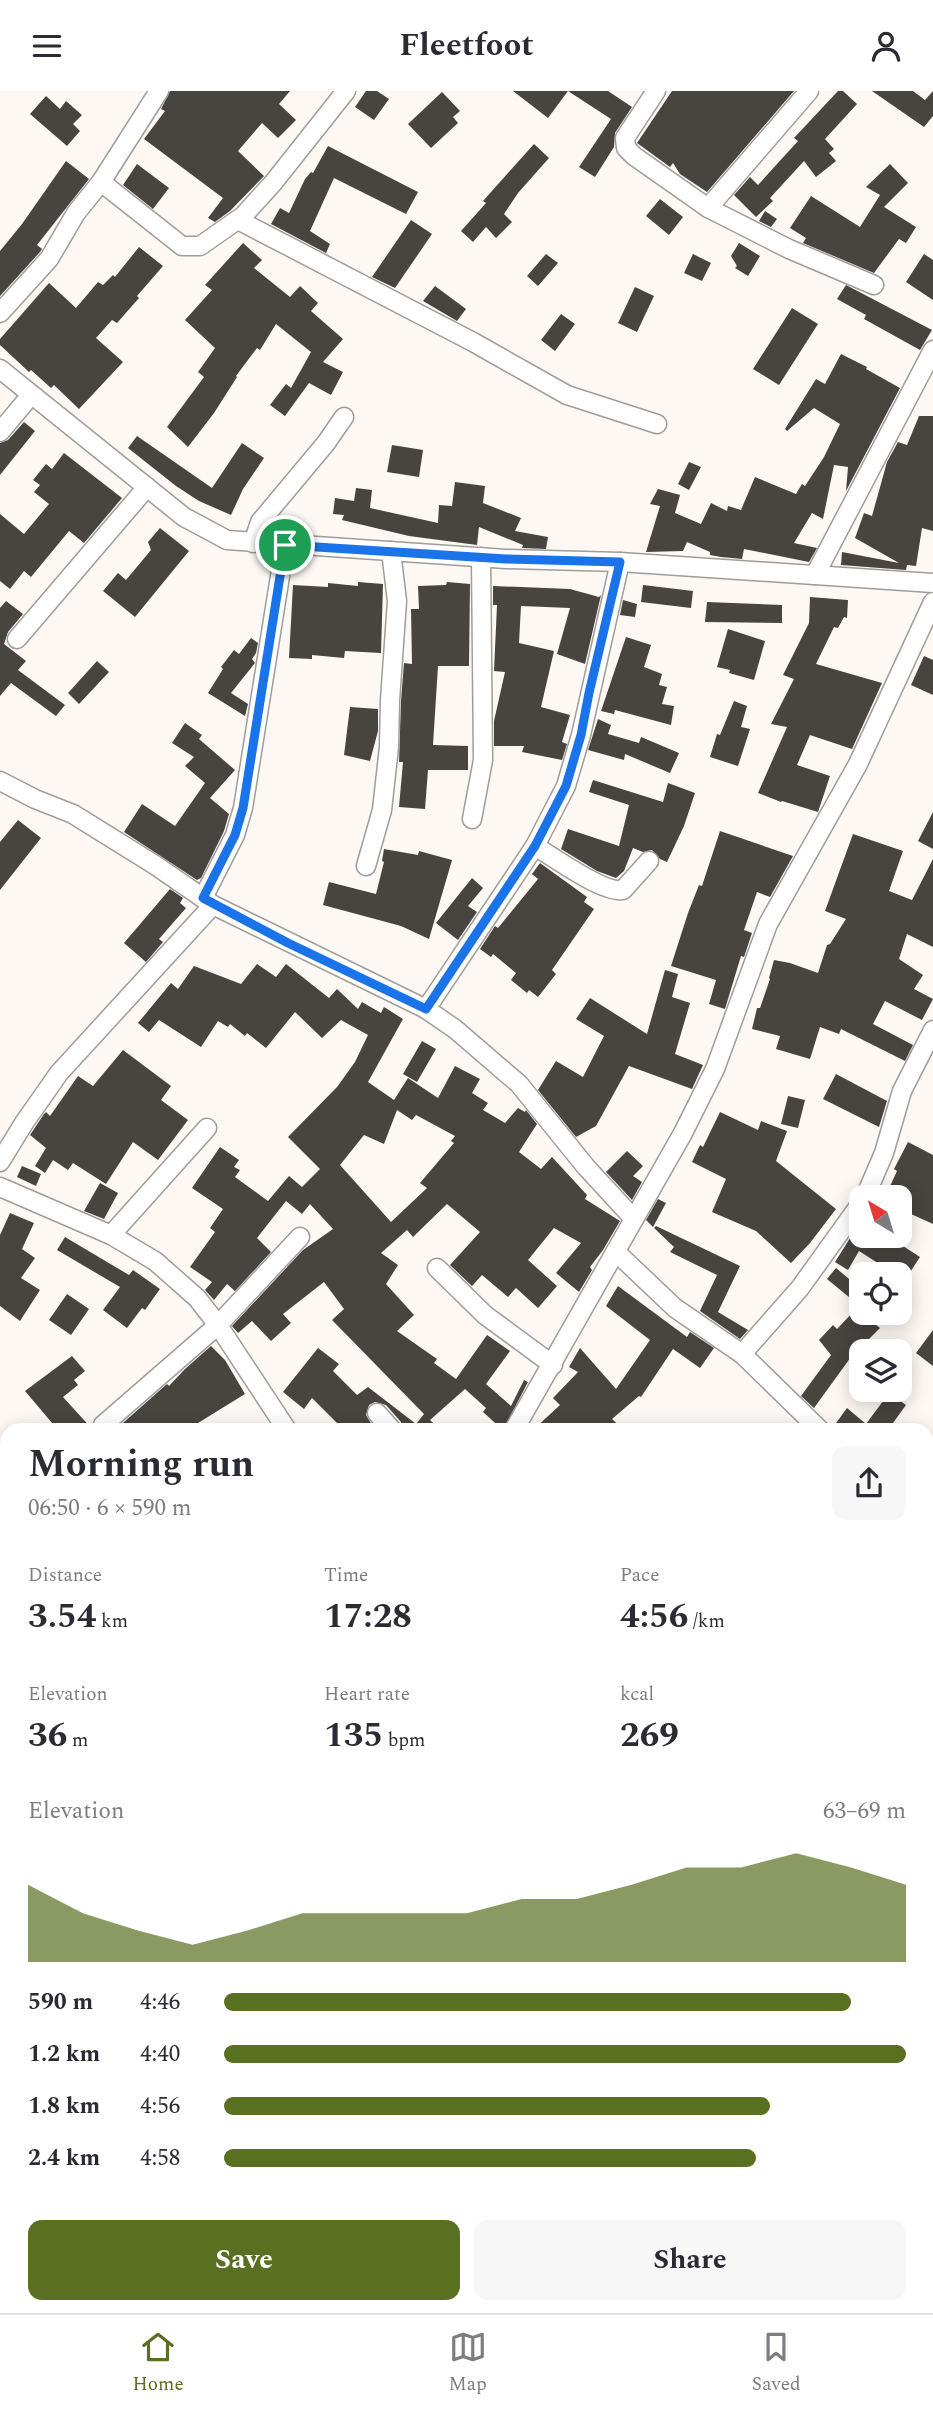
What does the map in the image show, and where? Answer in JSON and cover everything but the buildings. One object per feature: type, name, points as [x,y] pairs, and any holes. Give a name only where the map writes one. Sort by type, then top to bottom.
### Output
[{"type":"street","points":[[0,313],[49,259],[76,213],[101,182],[159,91]]},
{"type":"street","points":[[101,182],[182,246],[200,246],[238,220],[273,183],[346,91]]},
{"type":"street","points":[[656,91],[625,138],[626,148],[634,156],[708,208],[789,250],[874,285]]},
{"type":"street","points":[[708,208],[809,91]]},
{"type":"street","points":[[238,220],[473,342],[567,395],[657,424]]},
{"type":"street","points":[[815,575],[933,350]]},
{"type":"street","points":[[0,369],[184,517],[227,540],[933,583]]},
{"type":"street","points":[[0,432],[31,395]]},
{"type":"street","points":[[254,543],[260,522],[326,443],[344,417]]},
{"type":"street","points":[[17,639],[147,487]]},
{"type":"street","points":[[0,1161],[59,1073],[208,902],[243,808],[285,545]]},
{"type":"street","points":[[366,866],[382,810],[389,747],[397,601],[391,551]]},
{"type":"street","points":[[472,819],[483,760],[481,557]]},
{"type":"street","points":[[426,1009],[535,846],[566,786],[581,735],[620,562]]},
{"type":"street","points":[[519,1423],[683,1133],[715,1069],[768,924],[858,764],[933,602]]},
{"type":"street","points":[[0,781],[73,814],[208,902],[426,1009],[519,1084],[586,1167],[634,1219]]},
{"type":"street","points":[[535,846],[586,877],[617,891],[622,890],[649,861]]},
{"type":"street","points":[[870,1185],[884,1153],[902,1091],[933,1030]]},
{"type":"street","points":[[111,1235],[207,1128]]},
{"type":"street","points":[[0,1187],[111,1235],[155,1261],[197,1298],[218,1325],[282,1423]]},
{"type":"street","points":[[742,1354],[800,1288],[849,1220]]},
{"type":"street","points":[[106,1423],[218,1325],[300,1237]]},
{"type":"street","points":[[616,1252],[675,1308],[742,1354],[813,1423]]},
{"type":"street","points":[[437,1268],[485,1314],[553,1365]]},
{"type":"street","points":[[377,1413],[385,1423]]},
{"type":"route","points":[[285,545],[506,559],[620,562],[581,735],[566,786],[535,846],[426,1009],[288,943],[203,898],[235,835],[243,808],[285,545]]}]
